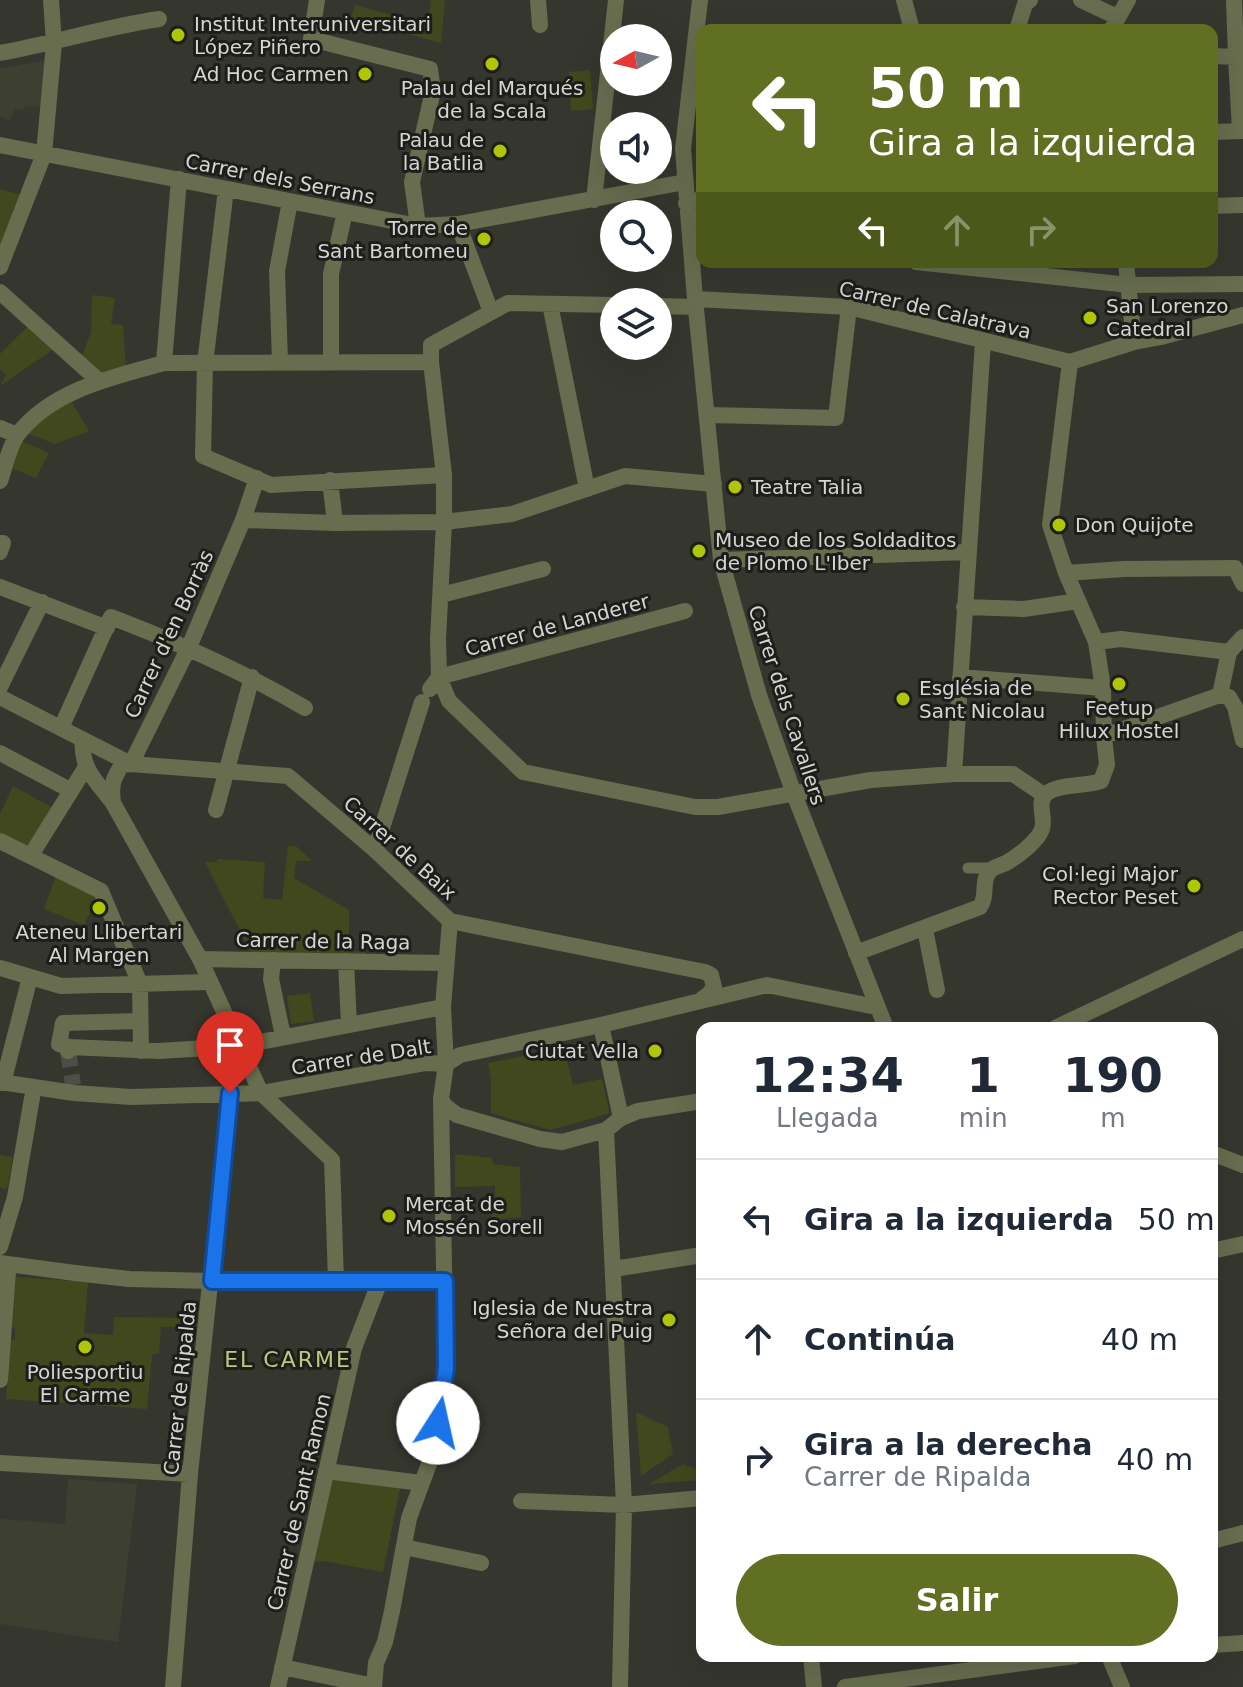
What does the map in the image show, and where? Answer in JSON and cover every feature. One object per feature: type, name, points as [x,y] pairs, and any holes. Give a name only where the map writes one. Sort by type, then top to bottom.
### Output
[{"type":"street","points":[[0,267],[44,154],[54,43],[51,0]]},
{"type":"street","points":[[317,0],[311,39],[430,69],[433,91],[412,182],[418,226]]},
{"type":"street","points":[[538,0],[540,25]]},
{"type":"street","points":[[594,200],[616,0]]},
{"type":"street","name":"Carrer dels Cavallers","points":[[697,24],[700,0]]},
{"type":"street","points":[[904,0],[910,24]]},
{"type":"street","points":[[1019,24],[1025,4],[1030,0]]},
{"type":"street","points":[[1081,0],[1114,24],[1128,0]]},
{"type":"street","points":[[1218,132],[1241,131],[1234,0]]},
{"type":"street","points":[[0,53],[54,43],[100,28],[159,19]]},
{"type":"street","name":"Carrer dels Cavallers","points":[[696,35],[683,149],[685,182],[694,201],[695,303],[721,560],[759,695],[794,794],[883,1022]]},
{"type":"street","points":[[1218,55],[1238,51]]},
{"type":"street","name":"Carrer dels Serrans","points":[[0,145],[418,226],[458,224],[685,182]]},
{"type":"street","points":[[683,149],[696,146]]},
{"type":"street","points":[[156,365],[179,179]]},
{"type":"street","points":[[226,189],[205,364],[203,456],[264,481],[444,475]]},
{"type":"street","points":[[280,362],[277,271],[290,201]]},
{"type":"street","points":[[1218,206],[1243,205]]},
{"type":"street","points":[[331,361],[331,274],[345,212]]},
{"type":"street","points":[[458,224],[491,312]]},
{"type":"street","points":[[972,268],[1129,285],[1243,284]]},
{"type":"street","points":[[1127,268],[1134,342]]},
{"type":"street","points":[[0,292],[99,381]]},
{"type":"street","points":[[375,850],[430,689],[441,595],[444,475],[431,345],[508,303],[600,305]]},
{"type":"street","points":[[550,304],[587,489]]},
{"type":"street","name":"Carrer de Calatrava","points":[[672,305],[849,307],[1070,362]]},
{"type":"street","points":[[707,415],[836,418],[849,307]]},
{"type":"street","points":[[856,953],[982,906],[979,872],[1010,860],[1033,841],[1043,826],[1041,800],[1044,795],[1057,789],[1090,785],[1101,781],[1106,773],[1103,688],[1096,642],[1066,573],[1050,525],[1070,362],[1134,342],[1243,315]]},
{"type":"street","points":[[954,774],[983,342]]},
{"type":"street","points":[[0,481],[17,435],[48,407],[82,387],[156,365],[431,362]]},
{"type":"street","points":[[0,428],[17,435]]},
{"type":"street","points":[[243,520],[444,522],[512,514],[625,476],[714,484]]},
{"type":"street","points":[[330,480],[335,523]]},
{"type":"street","name":"Carrer d'en Borràs","points":[[113,803],[111,788],[114,776],[122,765],[131,764],[189,647],[243,520],[264,481]]},
{"type":"street","points":[[0,543],[3,543],[0,552]]},
{"type":"street","points":[[721,560],[969,552]]},
{"type":"street","points":[[441,595],[543,569]]},
{"type":"street","points":[[1066,573],[1124,569],[1239,576]]},
{"type":"street","points":[[0,587],[189,647],[252,677],[305,708]]},
{"type":"street","points":[[964,607],[1024,609],[1078,601]]},
{"type":"street","points":[[0,687],[42,602]]},
{"type":"street","name":"Carrer de Landerer","points":[[430,689],[685,611]]},
{"type":"street","points":[[61,728],[109,622]]},
{"type":"street","points":[[1220,695],[1229,652],[1243,637]]},
{"type":"street","points":[[1096,642],[1121,639],[1229,652]]},
{"type":"street","points":[[216,810],[252,677]]},
{"type":"street","points":[[960,677],[1103,688]]},
{"type":"street","points":[[430,689],[449,701],[523,772],[695,807],[718,807],[871,780],[954,774],[1013,774],[1044,795]]},
{"type":"street","points":[[1104,736],[1220,695],[1229,697],[1235,707],[1243,740]]},
{"type":"street","points":[[0,697],[131,764]]},
{"type":"street","points":[[83,740],[81,757],[86,767],[113,803],[200,959],[261,1093],[330,1156],[333,1165],[336,1281]]},
{"type":"street","points":[[0,753],[70,790]]},
{"type":"street","name":"Carrer de Baix","points":[[131,764],[288,776],[375,850],[450,921],[705,972],[711,975],[714,987],[700,1000]]},
{"type":"street","points":[[31,855],[86,767]]},
{"type":"street","points":[[0,841],[101,891],[140,984],[141,1051]]},
{"type":"street","points":[[282,1667],[374,1686],[376,1663],[385,1642],[409,1518],[431,1455],[446,1380],[441,1099],[446,1064],[443,1007],[450,921]]},
{"type":"street","points":[[925,929],[937,990]]},
{"type":"street","points":[[1068,1022],[1243,939]]},
{"type":"street","name":"Carrer de la Raga","points":[[200,959],[446,963]]},
{"type":"street","points":[[273,960],[271,979],[283,1036]]},
{"type":"street","points":[[346,961],[349,1025]]},
{"type":"street","points":[[0,968],[61,986],[208,982]]},
{"type":"street","points":[[1,1082],[30,977]]},
{"type":"street","name":"Carrer de Dalt","points":[[1,1082],[131,1097],[261,1093],[426,1063],[446,1064],[460,1055],[767,985],[876,1007]]},
{"type":"street","points":[[140,1021],[63,1023],[59,1044],[68,1049],[141,1051],[239,1046],[443,1007]]},
{"type":"street","points":[[601,1025],[621,1118]]},
{"type":"street","name":"Carrer de Ripalda","points":[[173,1687],[190,1474],[230,1093]]},
{"type":"street","points":[[0,1247],[15,1197],[32,1098]]},
{"type":"street","points":[[441,1099],[457,1115],[551,1142],[606,1130],[621,1118],[647,1109],[696,1102]]},
{"type":"street","points":[[606,1130],[624,1505],[620,1687]]},
{"type":"street","points":[[1218,1155],[1243,1165]]},
{"type":"street","points":[[1218,1250],[1243,1244]]},
{"type":"street","points":[[614,1269],[696,1256]]},
{"type":"street","points":[[0,1264],[129,1279],[445,1281]]},
{"type":"street","points":[[0,1264],[8,1272],[0,1380]]},
{"type":"street","name":"Carrer de Sant Ramon","points":[[278,1687],[354,1348],[380,1281]]},
{"type":"street","points":[[0,1463],[190,1474]]},
{"type":"street","points":[[326,1471],[421,1483]]},
{"type":"street","points":[[521,1501],[624,1505],[696,1499]]},
{"type":"street","points":[[1218,1539],[1243,1533]]},
{"type":"street","points":[[404,1547],[481,1563]]},
{"type":"street","points":[[1218,1645],[1243,1643]]},
{"type":"street","points":[[812,1662],[814,1687]]},
{"type":"street","points":[[845,1687],[1030,1662]]},
{"type":"street","points":[[1112,1662],[1122,1687]]},
{"type":"shaded area","points":[[46,60],[43,107],[14,109],[10,121],[0,116],[0,69]]},
{"type":"shaded area","points":[[68,1479],[137,1484],[118,1642],[0,1624],[0,1519],[65,1524]]},
{"type":"green space","points":[[431,0],[445,0],[441,43],[401,32],[405,19],[428,25]]},
{"type":"green space","points":[[355,5],[403,18],[399,31],[351,18]]},
{"type":"green space","points":[[590,70],[593,109],[571,111],[569,72]]},
{"type":"green space","points":[[0,189],[22,195],[0,257]]},
{"type":"green space","points":[[92,295],[115,298],[111,324],[123,325],[126,368],[102,374],[82,356],[91,332]]},
{"type":"green space","points":[[30,324],[55,348],[0,386],[6,375],[0,369],[0,354]]},
{"type":"green space","points":[[71,401],[89,431],[55,444],[27,433],[48,413]]},
{"type":"green space","points":[[21,441],[49,453],[36,478],[11,468]]},
{"type":"green space","points":[[13,786],[53,808],[31,848],[0,837],[0,814]]},
{"type":"green space","points":[[288,846],[296,846],[312,861],[296,861],[294,878],[349,910],[349,951],[366,952],[364,959],[254,958],[205,862],[217,862],[217,859],[265,862],[263,898],[282,900]]},
{"type":"green space","points":[[56,875],[97,898],[84,925],[44,909]]},
{"type":"green space","points":[[310,993],[314,1021],[291,1024],[287,996]]},
{"type":"green space","points":[[564,1048],[573,1085],[602,1079],[608,1114],[550,1130],[491,1113],[488,1063]]},
{"type":"green space","points":[[455,1154],[492,1158],[493,1164],[520,1167],[521,1217],[491,1220],[495,1186],[455,1187]]},
{"type":"green space","points":[[0,1155],[13,1157],[7,1189],[0,1188]]},
{"type":"green space","name":"Poliesportiu El Carme","points":[[16,1277],[88,1282],[84,1333],[113,1335],[114,1317],[197,1318],[196,1327],[161,1327],[159,1354],[152,1354],[147,1409],[6,1399],[11,1340],[15,1340],[15,1328],[12,1327]]},
{"type":"green space","points":[[636,1412],[668,1427],[673,1454],[641,1476]]},
{"type":"green space","points":[[683,1464],[696,1469],[696,1480],[649,1484]]},
{"type":"green space","points":[[329,1478],[401,1484],[383,1572],[324,1561],[311,1562]]},
{"type":"tunnel","points":[[68,1051],[73,1085]]},
{"type":"place","name":"Institut Interuniversitari López Piñero","points":[[178,35]]},
{"type":"place","name":"Palau del Marqués de la Scala","points":[[492,64]]},
{"type":"place","name":"Ad Hoc Carmen","points":[[365,74]]},
{"type":"place","name":"Palau de la Batlia","points":[[500,151]]},
{"type":"place","name":"Torre de Sant Bartomeu","points":[[484,239]]},
{"type":"place","name":"San Lorenzo Catedral","points":[[1090,318]]},
{"type":"place","name":"Teatre Talia","points":[[735,487]]},
{"type":"place","name":"Don Quijote","points":[[1059,525]]},
{"type":"place","name":"Museo de los Soldaditos de Plomo L'Iber","points":[[699,551]]},
{"type":"place","name":"Feetup Hilux Hostel","points":[[1119,684]]},
{"type":"place","name":"Església de Sant Nicolau","points":[[903,699]]},
{"type":"place","name":"Col·legi Major Rector Peset","points":[[1194,886]]},
{"type":"place","name":"Ateneu Llibertari Al Margen","points":[[99,908]]},
{"type":"place","name":"Ciutat Vella","points":[[655,1051]]},
{"type":"place","name":"Mercat de Mossén Sorell","points":[[389,1216]]},
{"type":"place","name":"Iglesia de Nuestra Señora del Puig","points":[[669,1320]]},
{"type":"place","name":"Poliesportiu El Carme","points":[[85,1347]]},
{"type":"district","name":"EL CARME","points":[[288,1359]]},
{"type":"route","points":[[230,1093],[212,1281],[445,1281],[446,1380],[438,1423]]}]
